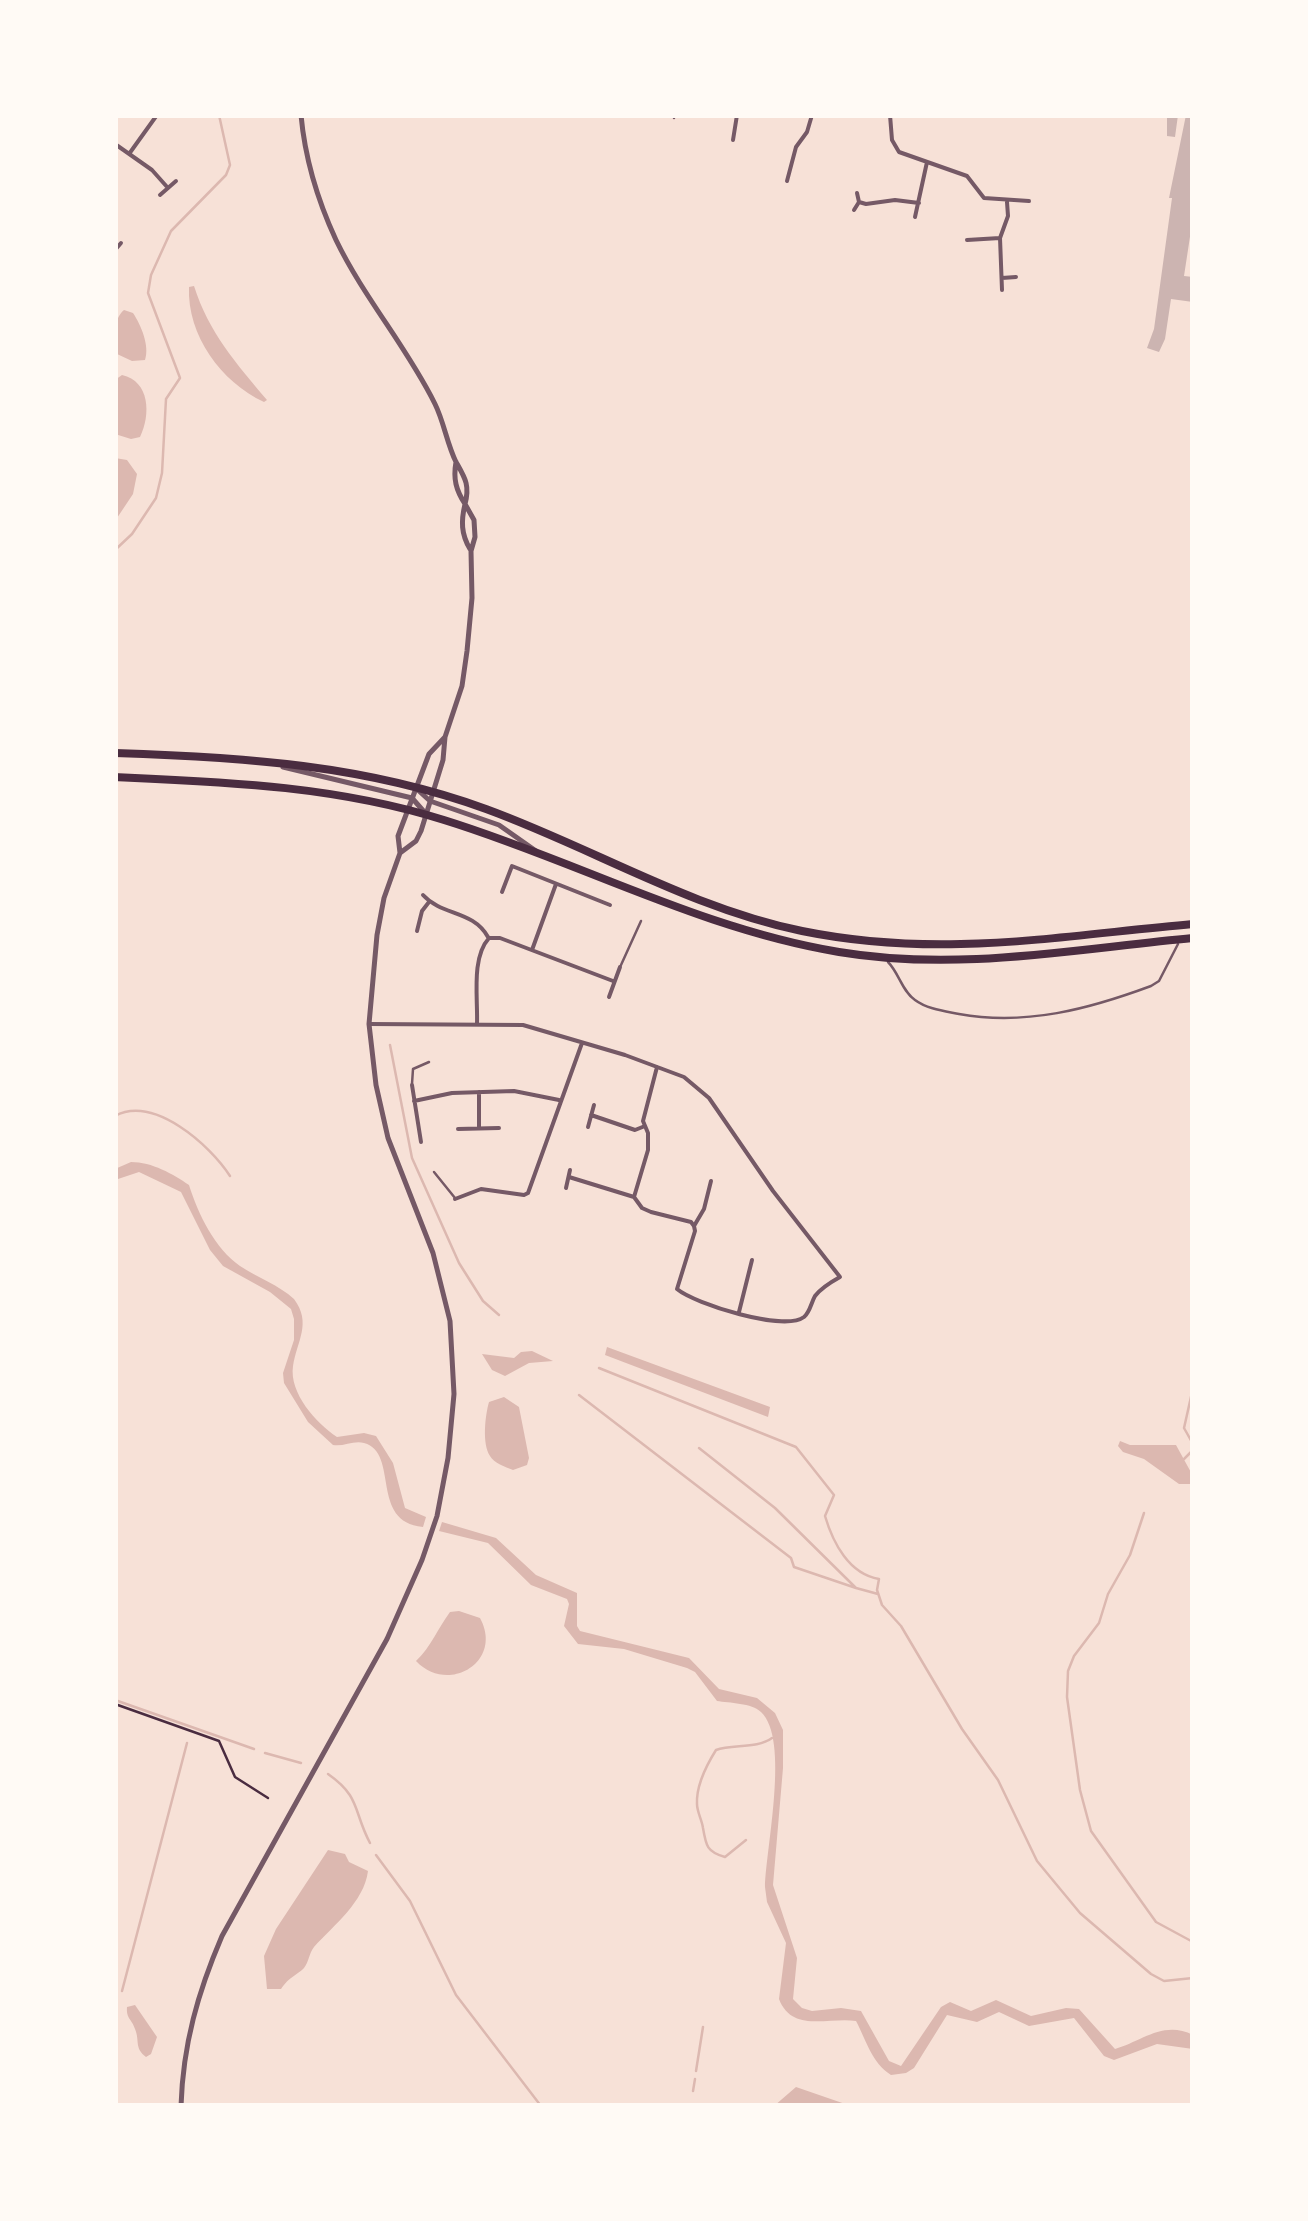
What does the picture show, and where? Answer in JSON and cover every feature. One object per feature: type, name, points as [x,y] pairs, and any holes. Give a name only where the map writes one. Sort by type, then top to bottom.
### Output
[{"type":"highway","points":[[115,754],[256,760],[330,768],[418,787],[432,796],[532,826],[695,901],[803,932],[909,946],[975,946],[1193,924]]},
{"type":"highway","points":[[115,777],[296,787],[363,798],[426,814],[746,931],[797,944],[886,958],[983,960],[1193,938]]},
{"type":"street","points":[[130,154],[156,115]]},
{"type":"street","points":[[301,115],[305,153],[336,240],[437,406],[456,462],[464,473],[469,490],[461,521],[471,551]]},
{"type":"street","points":[[733,140],[737,115]]},
{"type":"street","points":[[787,181],[796,147],[807,132],[812,115]]},
{"type":"street","points":[[890,115],[892,140],[899,152],[966,176],[984,198],[1029,201]]},
{"type":"street","points":[[115,144],[152,170],[168,188]]},
{"type":"street","points":[[916,217],[927,162]]},
{"type":"street","points":[[160,196],[176,181]]},
{"type":"street","points":[[854,210],[859,202],[857,193]]},
{"type":"street","points":[[859,202],[895,200],[918,204]]},
{"type":"street","points":[[1002,290],[1000,238],[1008,216],[1007,202]]},
{"type":"street","points":[[967,240],[1000,238]]},
{"type":"street","points":[[115,252],[121,243]]},
{"type":"street","points":[[1002,278],[1016,278]]},
{"type":"street","points":[[400,853],[416,841],[432,796],[443,760],[444,737],[462,686],[467,652],[471,551],[475,537],[474,520],[458,493],[456,462]]},
{"type":"street","points":[[180,2106],[191,2019],[222,1936],[386,1639],[437,1516],[454,1394],[446,1298],[388,1138],[376,1085],[370,1024],[377,935],[384,898],[400,853],[398,836],[429,754],[444,737]]},
{"type":"street","points":[[256,760],[412,798],[426,814]]},
{"type":"street","points":[[432,796],[498,825],[538,853]]},
{"type":"street","points":[[502,892],[512,866],[610,905]]},
{"type":"street","points":[[532,950],[556,884]]},
{"type":"street","points":[[423,895],[429,902],[478,922],[489,938]]},
{"type":"street","points":[[417,931],[422,911],[429,902]]},
{"type":"street","points":[[477,1024],[478,960],[489,938]]},
{"type":"street","points":[[489,938],[500,938],[613,981]]},
{"type":"street","points":[[609,997],[620,967]]},
{"type":"street","points":[[370,1024],[523,1026],[684,1077],[709,1098],[779,1199],[840,1277],[821,1290],[804,1317],[794,1321],[764,1320],[695,1300],[677,1289],[695,1232],[691,1222],[642,1208],[634,1197],[568,1178]]},
{"type":"street","points":[[455,1199],[481,1190],[524,1195],[528,1192],[582,1043]]},
{"type":"street","points":[[634,1197],[648,1150],[643,1120],[657,1067]]},
{"type":"street","points":[[412,1085],[421,1142]]},
{"type":"street","points":[[414,1102],[452,1093],[526,1091],[559,1100]]},
{"type":"street","points":[[479,1092],[480,1128]]},
{"type":"street","points":[[588,1127],[594,1105]]},
{"type":"street","points":[[591,1115],[635,1130],[645,1126]]},
{"type":"street","points":[[458,1129],[499,1128]]},
{"type":"street","points":[[566,1188],[570,1170]]},
{"type":"street","points":[[694,1226],[704,1209],[712,1180]]},
{"type":"street","points":[[739,1312],[752,1260]]},
{"type":"lane","points":[[620,967],[641,920]]},
{"type":"lane","points":[[886,958],[912,999],[928,1007],[985,1018],[1033,1018],[1090,1007],[1152,986],[1159,981],[1181,939]]},
{"type":"lane","points":[[412,1085],[413,1069],[429,1062]]},
{"type":"lane","points":[[434,1172],[455,1199]]},
{"type":"path","points":[[115,1704],[219,1741],[234,1777],[268,1798]]},
{"type":"shaded area","points":[[194,286],[216,333],[267,400],[264,402],[234,382],[210,355],[190,305],[189,287]]},
{"type":"shaded area","points":[[124,310],[133,313],[142,329],[145,360],[132,361],[117,354],[115,330]]},
{"type":"shaded area","points":[[122,375],[138,384],[146,400],[144,428],[140,437],[131,439],[115,434],[115,380]]},
{"type":"shaded area","points":[[115,458],[127,460],[137,474],[133,494],[115,521]]},
{"type":"shaded area","points":[[131,1162],[154,1166],[189,1185],[202,1219],[231,1259],[294,1299],[303,1324],[293,1366],[300,1397],[313,1416],[337,1437],[364,1433],[376,1436],[393,1463],[405,1508],[426,1517],[423,1527],[406,1522],[396,1513],[375,1449],[360,1442],[333,1445],[308,1422],[284,1383],[283,1373],[294,1340],[291,1309],[270,1292],[223,1266],[210,1250],[181,1192],[139,1172],[115,1180],[115,1169]]},
{"type":"shaded area","points":[[607,1347],[770,1407],[768,1417],[605,1355]]},
{"type":"shaded area","points":[[532,1351],[553,1361],[529,1363],[505,1376],[492,1370],[482,1354],[514,1358],[521,1352]]},
{"type":"shaded area","points":[[504,1397],[519,1407],[529,1458],[527,1465],[513,1470],[494,1461],[486,1444],[489,1402]]},
{"type":"shaded area","points":[[1120,1441],[1130,1445],[1176,1445],[1193,1476],[1193,1484],[1179,1484],[1144,1459],[1123,1452],[1118,1446]]},
{"type":"shaded area","points":[[442,1522],[496,1538],[536,1575],[577,1593],[580,1631],[689,1658],[719,1689],[757,1698],[775,1713],[783,1730],[783,1768],[773,1885],[797,1958],[793,1999],[802,2008],[861,2011],[889,2061],[901,2066],[941,2007],[950,2002],[971,2011],[996,2000],[1031,2016],[1079,2009],[1115,2049],[1172,2030],[1193,2035],[1193,2049],[1157,2044],[1114,2060],[1104,2056],[1074,2018],[1029,2026],[999,2012],[977,2022],[947,2015],[914,2068],[891,2075],[874,2058],[856,2021],[812,2021],[793,2016],[779,1999],[786,1943],[767,1902],[765,1887],[775,1769],[770,1726],[761,1712],[746,1705],[717,1701],[695,1672],[687,1668],[624,1649],[578,1644],[564,1626],[567,1599],[531,1585],[488,1543],[439,1531]]},
{"type":"shaded area","points":[[450,1612],[480,1618],[485,1648],[479,1660],[457,1674],[429,1671],[416,1661]]},
{"type":"shaded area","points":[[328,1850],[345,1854],[349,1862],[368,1871],[361,1893],[314,1947],[304,1968],[281,1989],[267,1989],[264,1956],[276,1929]]},
{"type":"shaded area","points":[[135,2005],[157,2037],[146,2057],[140,2051],[127,2014],[127,2007]]},
{"type":"shaded area","points":[[796,2087],[851,2106],[774,2106]]},
{"type":"building","points":[[1167,115],[1178,115],[1175,137],[1167,136]]},
{"type":"building","points":[[1186,115],[1193,115],[1193,217],[1184,276],[1193,277],[1193,302],[1171,299],[1159,352],[1147,348],[1154,329],[1169,198]]},
{"type":"waterway","points":[[115,550],[132,534],[156,498],[162,473],[166,399],[180,378],[148,293],[151,275],[171,231],[226,175],[230,165],[219,115]]},
{"type":"waterway","points":[[390,1045],[412,1158],[459,1263],[483,1301],[499,1315]]},
{"type":"waterway","points":[[115,1116],[130,1111],[147,1112],[180,1126],[230,1176]]},
{"type":"waterway","points":[[599,1368],[796,1447],[834,1495],[825,1516],[838,1546],[859,1571],[879,1579],[877,1590],[882,1605],[901,1626],[962,1729],[998,1780],[1037,1861],[1080,1913],[1151,1974],[1164,1981],[1193,1978]]},
{"type":"waterway","points":[[1193,1388],[1184,1428],[1193,1444]]},
{"type":"waterway","points":[[579,1395],[791,1558],[794,1567],[856,1588]]},
{"type":"waterway","points":[[699,1448],[775,1508],[856,1588],[878,1594]]},
{"type":"waterway","points":[[1184,1459],[1193,1450]]},
{"type":"waterway","points":[[1144,1513],[1099,1623],[1074,1656],[1068,1671],[1067,1697],[1080,1790],[1091,1831],[1156,1922],[1193,1942]]},
{"type":"waterway","points":[[115,1700],[254,1749]]},
{"type":"waterway","points":[[746,1840],[725,1857],[711,1850],[698,1810],[698,1790],[716,1750],[759,1744],[772,1738]]},
{"type":"waterway","points":[[122,1991],[187,1743]]},
{"type":"waterway","points":[[265,1753],[301,1763]]},
{"type":"waterway","points":[[328,1774],[351,1798],[370,1843]]},
{"type":"waterway","points":[[376,1855],[410,1901],[456,1995],[541,2106]]},
{"type":"waterway","points":[[696,2071],[703,2027]]},
{"type":"waterway","points":[[693,2091],[695,2079]]}]
